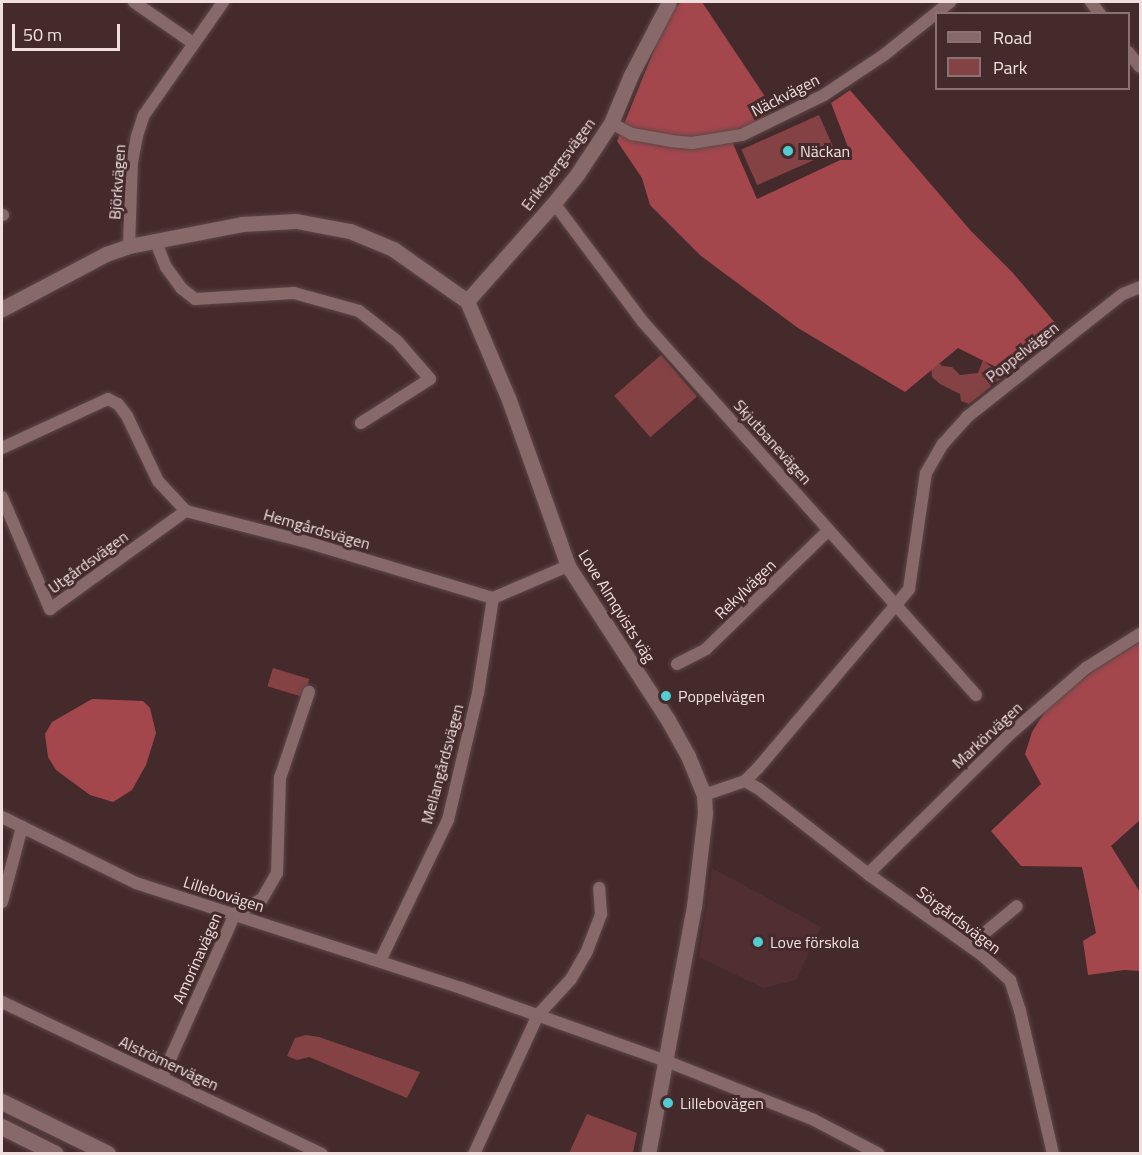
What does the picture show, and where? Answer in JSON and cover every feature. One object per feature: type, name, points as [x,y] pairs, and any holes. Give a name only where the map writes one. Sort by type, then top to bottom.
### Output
[{"type":"main road","points":[[2,1102],[108,1154]]},
{"type":"main road","points":[[2,1127],[56,1154]]},
{"type":"street","points":[[134,2],[193,43]]},
{"type":"street","name":"Björkvägen","points":[[129,246],[132,162],[144,115],[223,2]]},
{"type":"street","name":"Eriksbergsvägen","points":[[467,301],[554,203],[611,123],[631,75],[669,2]]},
{"type":"street","name":"Näckvägen","points":[[938,12],[950,2]]},
{"type":"street","name":"Näckvägen","points":[[611,123],[632,134],[669,141],[692,143],[742,135],[824,95],[884,55],[935,14]]},
{"type":"street","points":[[1130,54],[1140,67]]},
{"type":"street","name":"Skjutbanevägen","points":[[554,203],[643,322],[976,695]]},
{"type":"street","points":[[2,309],[106,254],[129,246],[242,224],[296,221],[350,231],[393,249],[467,301]]},
{"type":"street","points":[[155,240],[166,267],[181,288],[195,299],[294,293],[359,311],[397,341],[430,379],[361,423]]},
{"type":"street","name":"Poppelvägen","points":[[745,781],[909,589],[926,473],[943,444],[967,417],[1123,294],[1140,287]]},
{"type":"street","name":"Love Almqvists väg","points":[[467,301],[509,400],[568,566],[668,720],[688,756],[704,795],[705,813],[694,906],[648,1154]]},
{"type":"street","points":[[2,448],[108,399],[118,404],[126,416],[158,481],[186,511]]},
{"type":"street","name":"Utgårdsvägen","points":[[2,497],[50,609],[186,511]]},
{"type":"street","name":"Hemgårdsvägen","points":[[186,511],[303,541],[493,598]]},
{"type":"street","name":"Rekylvägen","points":[[677,664],[706,649],[830,530]]},
{"type":"street","points":[[493,598],[568,566]]},
{"type":"street","name":"Mellangårdsvägen","points":[[380,961],[448,820],[478,693],[493,598]]},
{"type":"street","name":"Markörvägen","points":[[868,873],[1010,734],[1086,668],[1140,634]]},
{"type":"street","name":"Amorinavägen","points":[[162,1077],[235,914],[262,899],[277,873],[280,778],[309,692]]},
{"type":"street","points":[[704,795],[745,781]]},
{"type":"street","name":"Sörgårdsvägen","points":[[745,781],[759,789],[868,873],[969,946],[1010,980],[1020,1011],[1053,1154]]},
{"type":"street","name":"Lillebovägen","points":[[2,817],[136,883],[380,961],[666,1061],[814,1120],[879,1154]]},
{"type":"street","points":[[2,902],[22,827]]},
{"type":"street","points":[[474,1154],[538,1015],[571,980],[587,951],[601,914],[598,888]]},
{"type":"street","points":[[969,946],[1017,906]]},
{"type":"street","name":"Alströmervägen","points":[[2,1002],[322,1154]]},
{"type":"shaded area","name":"Näckan","points":[[681,2],[702,2],[774,110],[731,139],[757,199],[851,155],[831,103],[850,90],[971,231],[1013,273],[1056,324],[1040,347],[1008,373],[958,348],[905,392],[798,328],[701,256],[650,205],[642,178],[617,141],[669,13]]},
{"type":"shaded area","points":[[1140,642],[1140,820],[1111,846],[1140,892],[1140,971],[1124,970],[1088,975],[1083,941],[1096,933],[1082,867],[1021,866],[991,831],[1041,784],[1025,754],[1032,732],[1049,705],[1096,669]]},
{"type":"shaded area","points":[[92,699],[143,701],[150,708],[156,733],[146,765],[132,790],[113,802],[90,795],[56,770],[48,757],[45,734],[52,722]]},
{"type":"shaded area","name":"Love förskola","points":[[712,868],[821,927],[796,980],[763,988],[699,957]]},
{"type":"green space","name":"Näckan","points":[[819,115],[835,151],[757,185],[741,150]]},
{"type":"green space","points":[[661,355],[697,397],[650,437],[614,396]]},
{"type":"green space","points":[[936,360],[942,366],[952,367],[960,375],[978,373],[983,360],[1003,377],[969,404],[961,401],[960,394],[940,384],[932,377],[931,364]]},
{"type":"green space","points":[[273,668],[309,679],[304,697],[267,686]]},
{"type":"green space","points":[[306,1035],[319,1037],[420,1072],[407,1098],[309,1057],[297,1060],[287,1056],[295,1038]]},
{"type":"green space","points":[[587,1114],[637,1133],[633,1153],[569,1153]]},
{"type":"place","name":"Näckan","points":[[788,151]]},
{"type":"place","name":"Poppelvägen","points":[[666,696]]},
{"type":"place","name":"Love förskola","points":[[758,942]]},
{"type":"place","name":"Lillebovägen","points":[[668,1103]]}]
